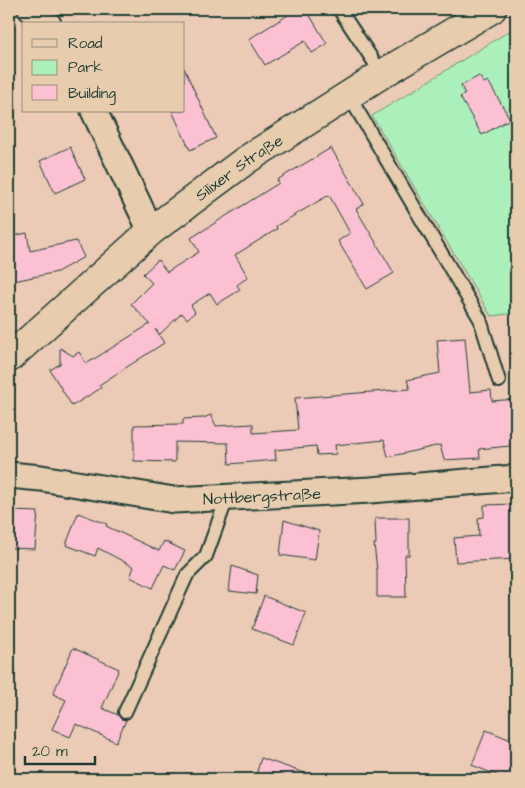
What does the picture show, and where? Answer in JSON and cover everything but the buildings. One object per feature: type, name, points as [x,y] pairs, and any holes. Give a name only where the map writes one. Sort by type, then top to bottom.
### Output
[{"type":"street","points":[[31,9],[46,22]]},
{"type":"street","name":"Silixer Straße","points":[[9,358],[151,230],[246,160],[382,74],[492,9]]},
{"type":"street","points":[[94,112],[151,230]]},
{"type":"street","name":"Nottbergstraße","points":[[9,475],[42,478],[174,500],[371,490],[516,478]]},
{"type":"lane","points":[[339,9],[382,74]]},
{"type":"lane","points":[[349,96],[480,318],[499,381]]},
{"type":"lane","points":[[125,712],[187,574],[206,556],[227,498]]},
{"type":"green space","points":[[516,27],[516,313],[491,316],[372,116]]}]
